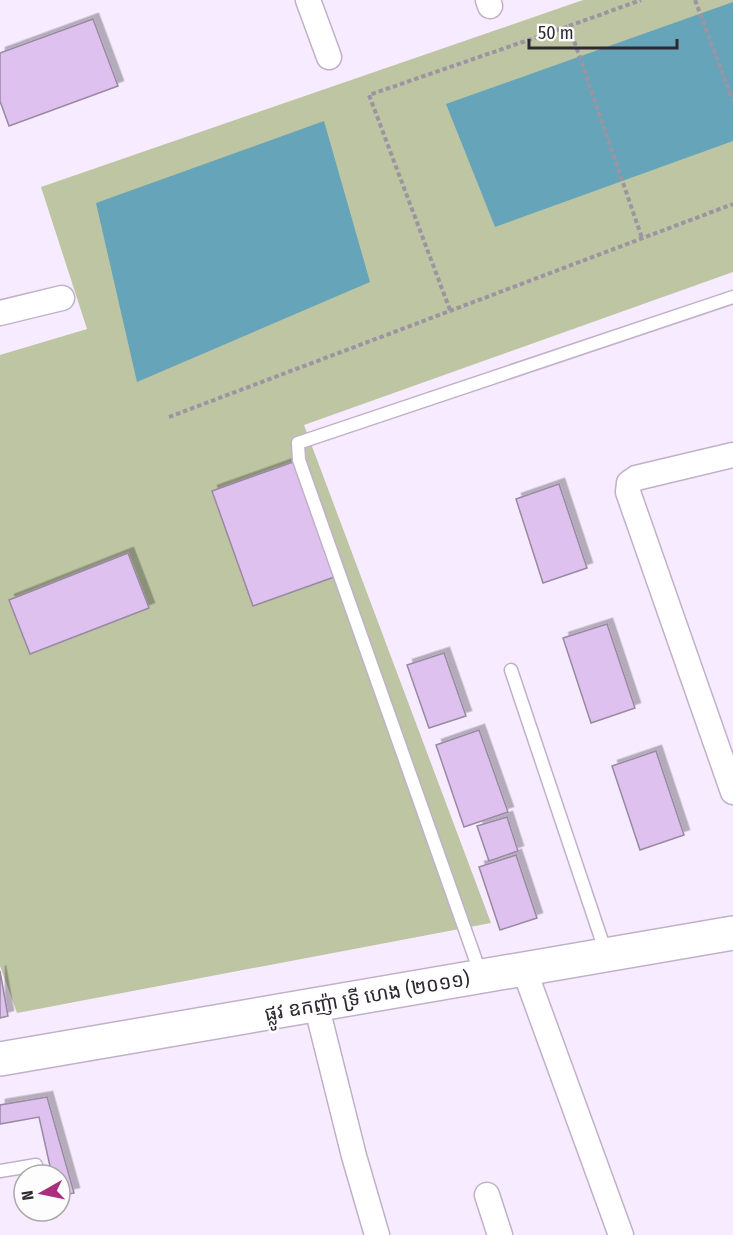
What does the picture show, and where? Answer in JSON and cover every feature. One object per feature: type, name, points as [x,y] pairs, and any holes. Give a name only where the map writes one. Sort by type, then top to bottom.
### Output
[{"type":"main road","name":"ផ្លូវ ឧកញ៉ា ទ្រី ហេង (២០១១)","points":[[0,1059],[733,933]]},
{"type":"street","points":[[308,0],[329,57]]},
{"type":"street","points":[[0,313],[62,298]]},
{"type":"street","points":[[733,455],[636,478],[629,483],[628,492],[733,792]]},
{"type":"street","points":[[524,969],[621,1235]]},
{"type":"street","points":[[316,1005],[354,1156],[377,1235]]},
{"type":"street","points":[[487,1195],[500,1235]]},
{"type":"lane","points":[[482,976],[299,460],[298,444],[733,297]]},
{"type":"lane","points":[[512,670],[606,954]]},
{"type":"path","points":[[450,310],[369,95],[641,0]]},
{"type":"path","points":[[696,2],[733,101]]},
{"type":"path","points":[[569,26],[642,238]]},
{"type":"path","points":[[169,417],[733,204]]},
{"type":"green space","points":[[583,0],[733,0],[733,272],[304,425],[491,923],[17,1013],[0,966],[0,355],[87,329],[41,187]]},
{"type":"water","points":[[733,2],[733,141],[495,227],[446,104]]},
{"type":"water","points":[[324,121],[370,282],[137,382],[96,203]]},
{"type":"building","points":[[93,19],[118,86],[9,126],[0,101],[0,53]]},
{"type":"building","points":[[296,461],[337,576],[253,606],[212,491]]},
{"type":"building","points":[[559,484],[587,568],[543,583],[516,499]]},
{"type":"building","points":[[128,553],[149,608],[30,654],[9,600]]},
{"type":"building","points":[[607,624],[635,708],[591,723],[563,638]]},
{"type":"building","points":[[444,653],[466,716],[429,728],[407,665]]},
{"type":"building","points":[[479,730],[508,812],[464,827],[436,745]]},
{"type":"building","points":[[656,751],[684,835],[640,850],[612,766]]},
{"type":"building","points":[[507,817],[518,851],[489,861],[477,826]]},
{"type":"building","points":[[516,855],[537,918],[500,930],[479,867]]},
{"type":"building","points":[[0,971],[8,1016],[0,1018]]},
{"type":"building","points":[[47,1097],[66,1163],[49,1163],[39,1117],[0,1124],[0,1105]]}]
